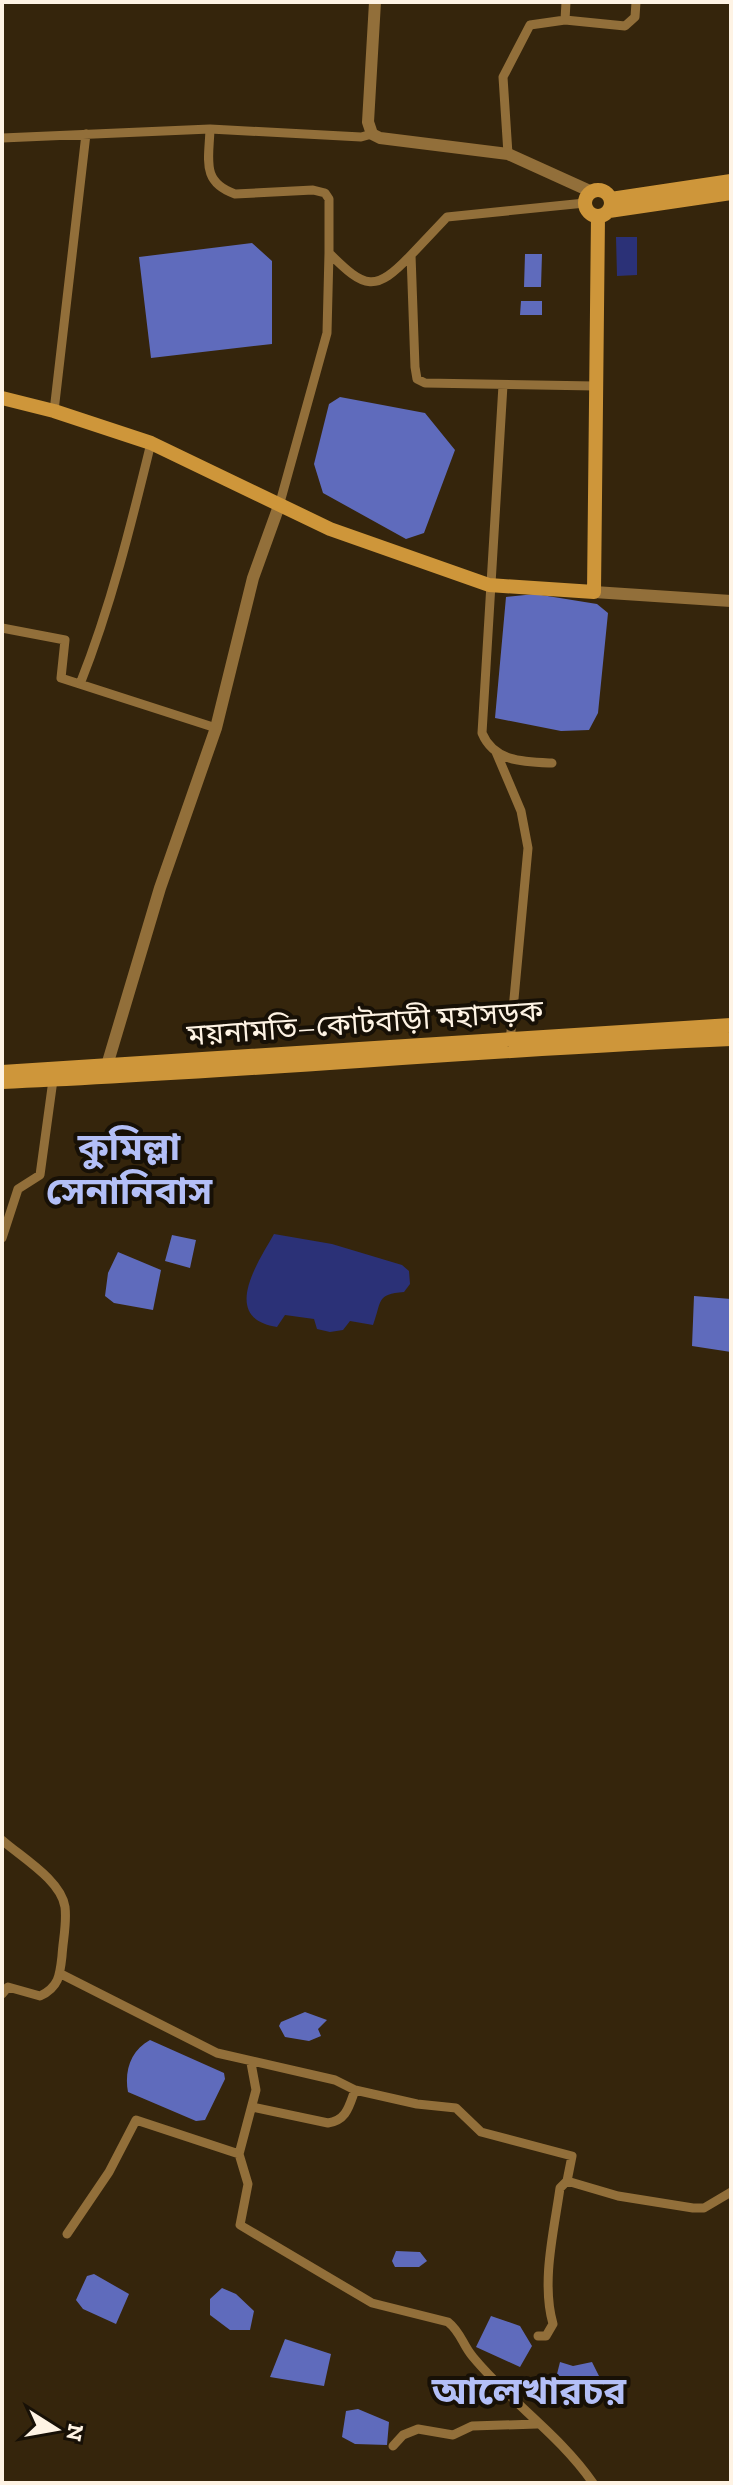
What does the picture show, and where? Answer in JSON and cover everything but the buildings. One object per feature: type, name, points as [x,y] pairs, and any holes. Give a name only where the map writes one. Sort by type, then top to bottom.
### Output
[{"type":"main road","points":[[2,398],[54,411],[151,443],[330,529],[489,585],[594,592],[595,386],[606,209],[603,191],[588,198],[591,214],[606,209],[731,181]]},
{"type":"main road","points":[[606,209],[731,193]]},
{"type":"main road","name":"ময়নামতি–কোটবাড়ী মহাসড়ক","points":[[2,1072],[105,1072],[510,1044],[731,1025]]},
{"type":"main road","name":"ময়নামতি–কোটবাড়ী মহাসড়ক","points":[[510,1044],[731,1039]]},
{"type":"main road","name":"ময়নামতি–কোটবাড়ী মহাসড়ক","points":[[2,1082],[53,1080],[105,1072]]},
{"type":"street","points":[[372,134],[368,122],[375,2]]},
{"type":"street","points":[[565,20],[566,2]]},
{"type":"street","points":[[508,154],[501,90],[509,61],[530,25],[565,20],[625,26],[635,17],[636,2]]},
{"type":"street","points":[[105,1072],[160,888],[216,728],[253,578],[279,506],[327,333],[329,199],[325,193],[313,190],[235,194],[226,191],[213,182],[208,170],[210,129]]},
{"type":"street","points":[[2,138],[210,129],[361,137],[372,134],[380,138],[508,154],[588,198]]},
{"type":"street","points":[[54,411],[86,134]]},
{"type":"street","points":[[329,253],[369,283],[381,282],[447,217],[588,198]]},
{"type":"street","points":[[411,255],[417,379],[425,383],[595,386]]},
{"type":"street","points":[[503,385],[482,733],[488,746],[496,752],[521,762],[552,763]]},
{"type":"street","points":[[80,684],[99,637],[127,545],[151,443]]},
{"type":"street","points":[[594,592],[731,601]]},
{"type":"street","points":[[2,628],[65,640],[61,678],[216,728]]},
{"type":"street","points":[[496,752],[521,811],[528,848],[510,1044]]},
{"type":"street","points":[[2,1238],[18,1189],[40,1175],[53,1080]]},
{"type":"street","points":[[2,1840],[55,1887],[64,1902],[61,1974],[48,1993],[40,1996],[12,1987],[2,1994]]},
{"type":"street","points":[[61,1974],[217,2053],[335,2080],[355,2090],[417,2104],[456,2108],[481,2132],[572,2156],[567,2181],[560,2188],[551,2256],[548,2308],[552,2328],[546,2336],[538,2336]]},
{"type":"street","points":[[251,2063],[256,2090],[239,2154],[248,2175],[240,2225],[298,2256],[372,2303],[448,2322],[458,2329],[471,2356],[537,2424],[564,2447],[593,2483]]},
{"type":"street","points":[[252,2107],[328,2123],[339,2121],[346,2114],[355,2090]]},
{"type":"street","points":[[67,2234],[109,2172],[136,2120],[239,2154]]},
{"type":"street","points":[[567,2181],[618,2196],[693,2208],[704,2208],[731,2192]]},
{"type":"street","points":[[393,2446],[403,2435],[418,2429],[453,2435],[472,2426],[537,2424]]},
{"type":"shaded area","points":[[616,237],[637,237],[637,275],[617,276]]},
{"type":"shaded area","points":[[274,1234],[332,1244],[402,1265],[409,1271],[410,1284],[404,1292],[381,1300],[373,1325],[350,1321],[343,1330],[330,1332],[317,1329],[314,1319],[285,1315],[277,1327],[260,1322],[250,1312],[248,1287]]},
{"type":"water","points":[[252,243],[272,261],[272,344],[151,358],[139,257]]},
{"type":"water","points":[[525,254],[542,254],[541,287],[524,287]]},
{"type":"water","points":[[521,301],[542,301],[542,315],[520,315]]},
{"type":"water","points":[[340,397],[425,413],[455,450],[424,533],[406,539],[323,493],[314,464],[329,404]]},
{"type":"water","points":[[535,594],[597,604],[608,613],[598,713],[589,730],[561,731],[495,718],[506,597]]},
{"type":"water","points":[[172,1235],[196,1240],[190,1268],[165,1261]]},
{"type":"water","points":[[118,1252],[161,1270],[153,1310],[114,1303],[105,1296],[108,1273]]},
{"type":"water","points":[[694,1296],[731,1299],[731,1352],[692,1346]]},
{"type":"water","points":[[305,2012],[327,2020],[318,2029],[321,2036],[309,2041],[285,2037],[279,2026],[281,2022]]},
{"type":"water","points":[[150,2040],[224,2073],[225,2079],[205,2120],[196,2121],[128,2092],[130,2062],[138,2049]]},
{"type":"water","points":[[396,2251],[420,2252],[427,2261],[419,2267],[395,2267],[392,2261]]},
{"type":"water","points":[[94,2274],[129,2294],[116,2324],[83,2309],[76,2300],[87,2276]]},
{"type":"water","points":[[222,2288],[236,2294],[254,2311],[250,2330],[230,2330],[210,2315],[210,2299]]},
{"type":"water","points":[[491,2316],[520,2326],[532,2346],[520,2367],[476,2347]]},
{"type":"water","points":[[285,2339],[331,2354],[324,2386],[270,2377]]},
{"type":"water","points":[[560,2362],[573,2366],[592,2362],[599,2376],[578,2394],[564,2391],[555,2382]]},
{"type":"water","points":[[358,2409],[389,2422],[387,2445],[355,2444],[342,2437],[346,2411]]},
{"type":"district","name":"কুমিল্লা সেনানিবাস","points":[[129,1169]]},
{"type":"district","name":"আলেখারচর","points":[[529,2391]]}]
